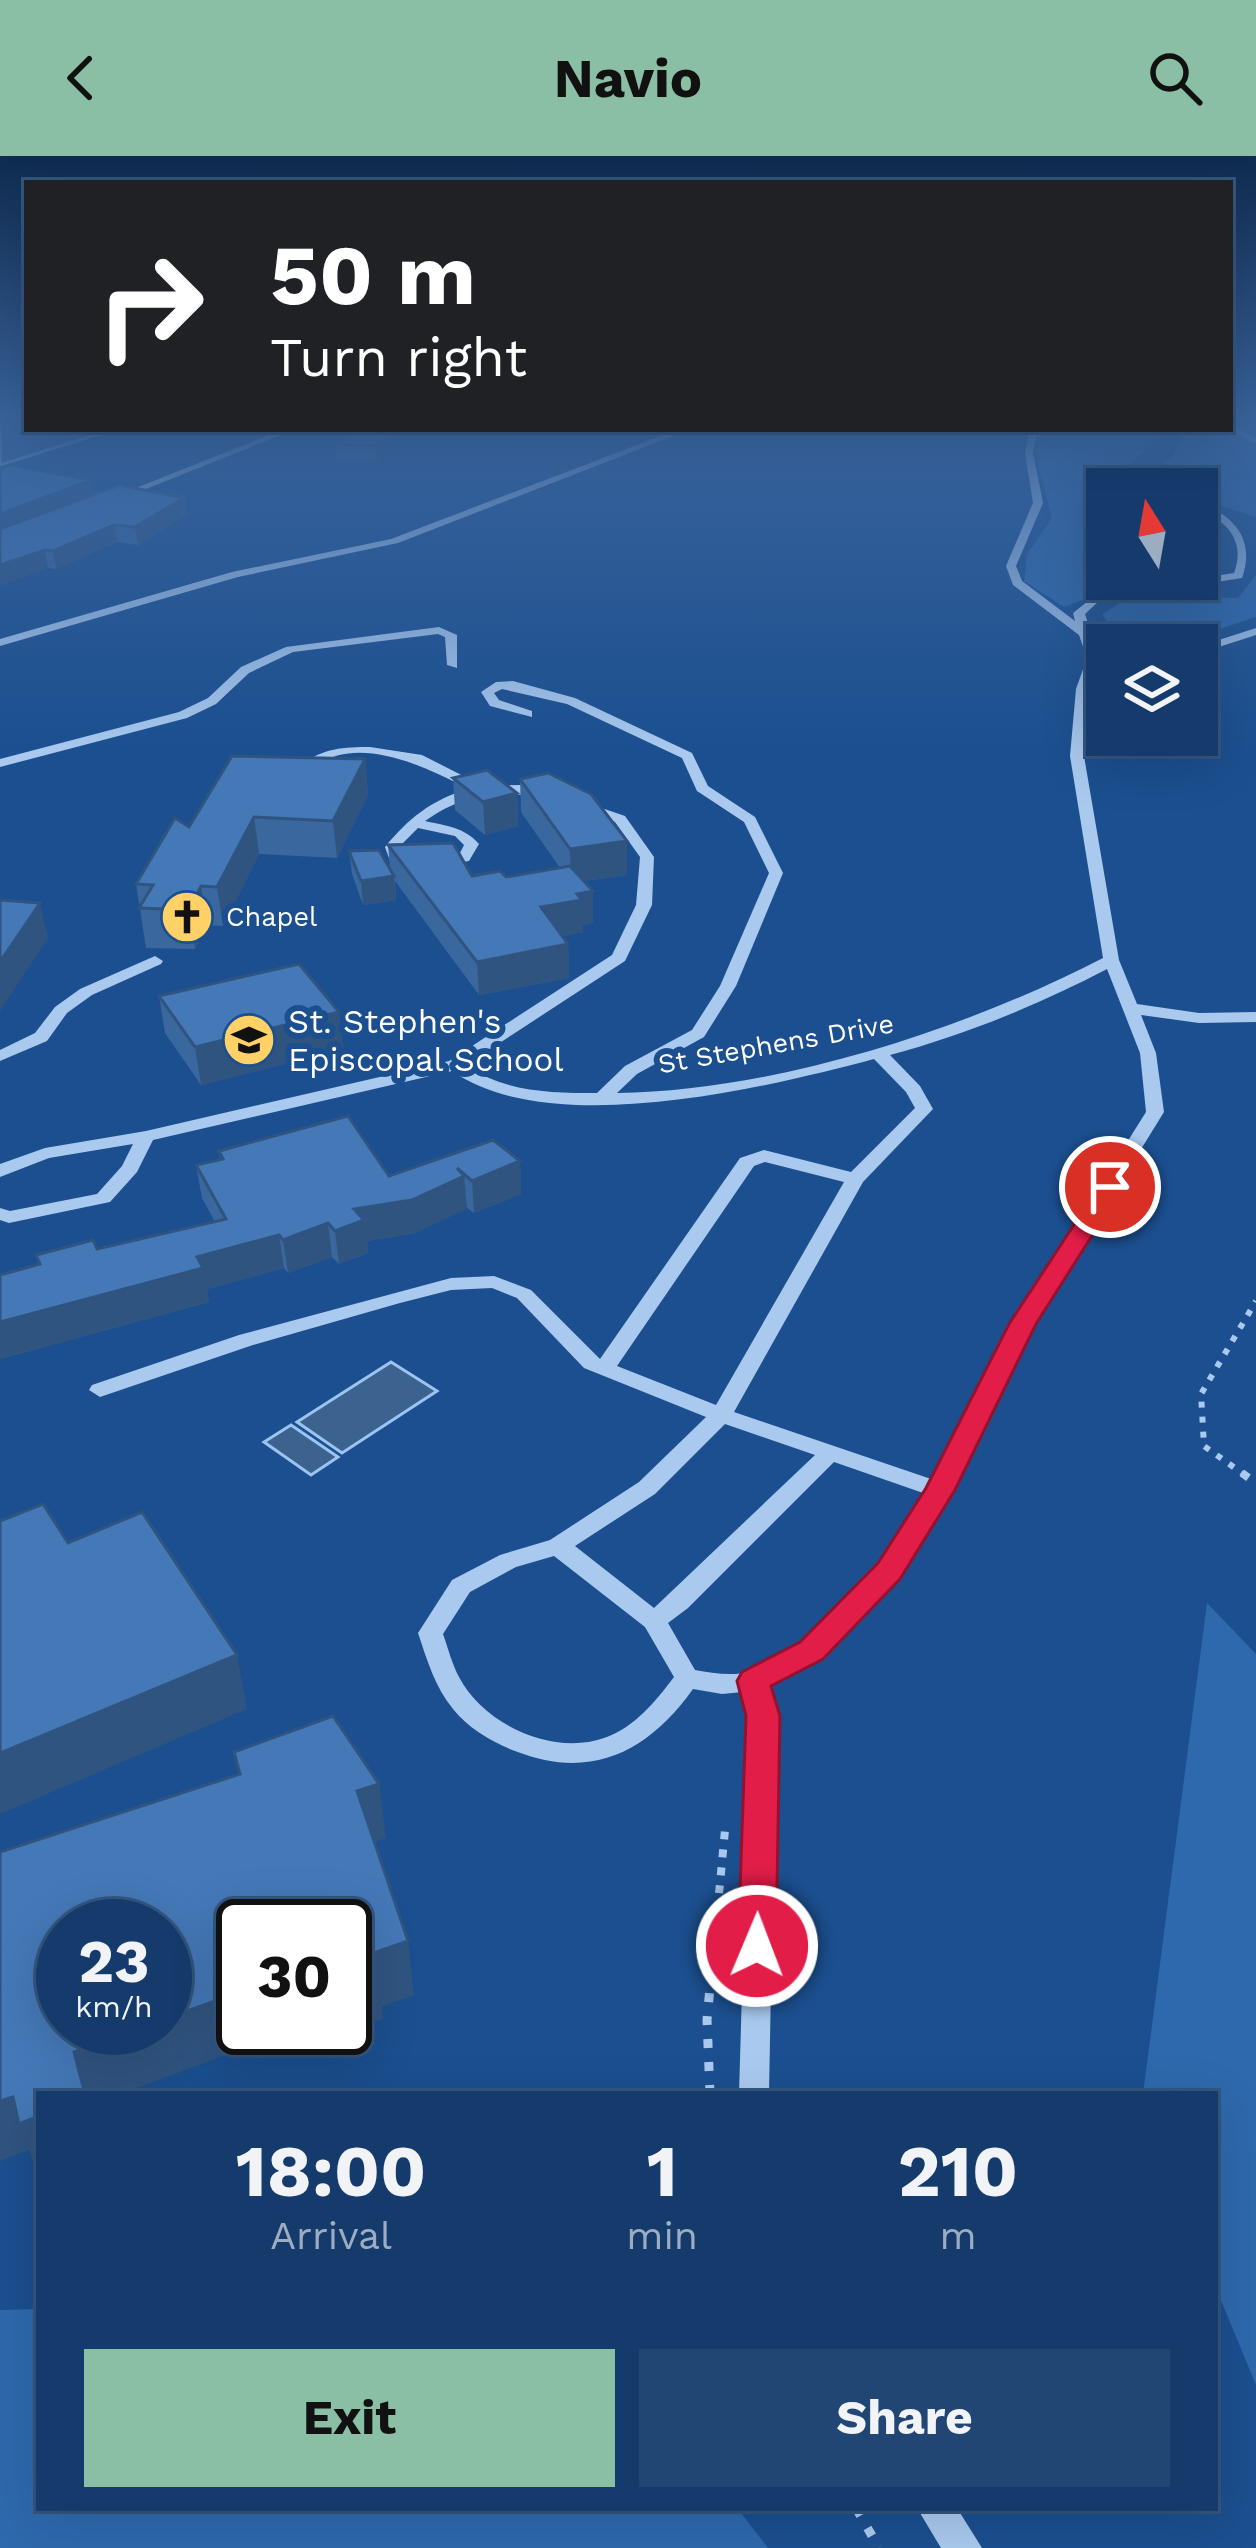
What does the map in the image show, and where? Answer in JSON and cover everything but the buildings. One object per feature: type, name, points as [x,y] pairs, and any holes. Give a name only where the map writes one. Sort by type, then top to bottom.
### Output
[{"type":"street","points":[[0,643],[236,574],[394,541],[426,529]]},
{"type":"street","points":[[1027,529],[1011,566],[1017,583],[1084,633]]},
{"type":"street","points":[[1218,581],[1238,576],[1245,566],[1241,529]]},
{"type":"street","points":[[687,1678],[722,1684],[753,1681],[812,1650],[889,1571],[940,1490],[1022,1324],[1156,1112],[1148,1053],[1111,960],[1077,756],[1082,689],[1093,658],[1079,613],[1094,600]]},
{"type":"street","points":[[0,764],[183,715],[212,701],[244,670],[290,649],[439,630],[451,635],[453,665]]},
{"type":"street","points":[[1218,644],[1256,631]]},
{"type":"street","points":[[528,714],[494,704],[487,692],[490,687],[513,685],[571,701],[687,756],[702,788],[750,820],[776,873],[728,986],[698,1033],[631,1070],[603,1096]]},
{"type":"street","points":[[1082,735],[1086,730]]},
{"type":"street","points":[[298,783],[312,759],[370,752],[420,759],[478,790]]},
{"type":"street","points":[[411,823],[460,833],[472,844],[464,857],[437,864],[395,858],[392,847],[411,823],[438,802],[478,790],[521,788],[556,797]]},
{"type":"street","points":[[0,1171],[45,1153],[146,1136],[455,1065],[620,958],[644,905],[647,857],[620,819],[574,802]]},
{"type":"street","name":"St Stephens Drive","points":[[455,1065],[490,1087],[537,1096],[682,1094],[879,1054],[1065,988],[1111,960]]},
{"type":"street","points":[[0,1056],[40,1036],[61,1010],[86,992],[155,961]]},
{"type":"street","points":[[1130,1008],[1199,1018],[1256,1017]]},
{"type":"street","points":[[687,1678],[666,1708],[625,1741],[559,1755],[496,1733],[452,1689],[430,1633],[461,1586],[508,1561],[558,1546],[647,1488],[722,1415],[855,1179],[924,1109],[914,1090],[879,1054]]},
{"type":"street","points":[[0,1214],[9,1217],[103,1198],[130,1168],[146,1136]]},
{"type":"street","points":[[604,1368],[747,1162],[764,1156],[855,1179]]},
{"type":"street","points":[[100,1390],[246,1340],[372,1304],[451,1284],[494,1282],[524,1294],[591,1363],[828,1455],[940,1490]]},
{"type":"street","points":[[654,1621],[696,1586],[828,1455]]},
{"type":"street","points":[[558,1546],[654,1621],[687,1678]]},
{"type":"street","points":[[753,1681],[763,1716],[754,2091]]},
{"type":"street","points":[[937,2511],[963,2548]]},
{"type":"path","points":[[1256,1301],[1201,1394],[1204,1446],[1256,1483]]},
{"type":"path","points":[[710,2091],[707,2020],[728,1810]]},
{"type":"path","points":[[858,2511],[879,2548]]},
{"type":"shaded area","points":[[1045,529],[1086,529],[1086,598],[1064,607],[1024,581],[1027,554]]},
{"type":"shaded area","points":[[1256,575],[1256,617],[1218,629],[1218,624],[1111,624],[1102,614],[1125,600],[1238,598]]},
{"type":"shaded area","points":[[391,1362],[437,1391],[342,1453],[297,1422]]},
{"type":"shaded area","points":[[291,1425],[338,1457],[311,1475],[264,1442]]},
{"type":"shaded area","points":[[1207,1603],[1256,1654],[1256,2385],[1218,2293],[1218,2091],[1143,2091]]},
{"type":"shaded area","points":[[36,2309],[36,2511],[739,2511],[768,2548],[0,2548],[0,2310]]},
{"type":"place","name":"Chapel","points":[[187,917]]},
{"type":"place","name":"St. Stephen's Episcopal School","points":[[249,1040]]},
{"type":"route","points":[[757,1946],[763,1716],[753,1681],[812,1650],[889,1571],[940,1490],[1022,1324],[1110,1187]]}]
